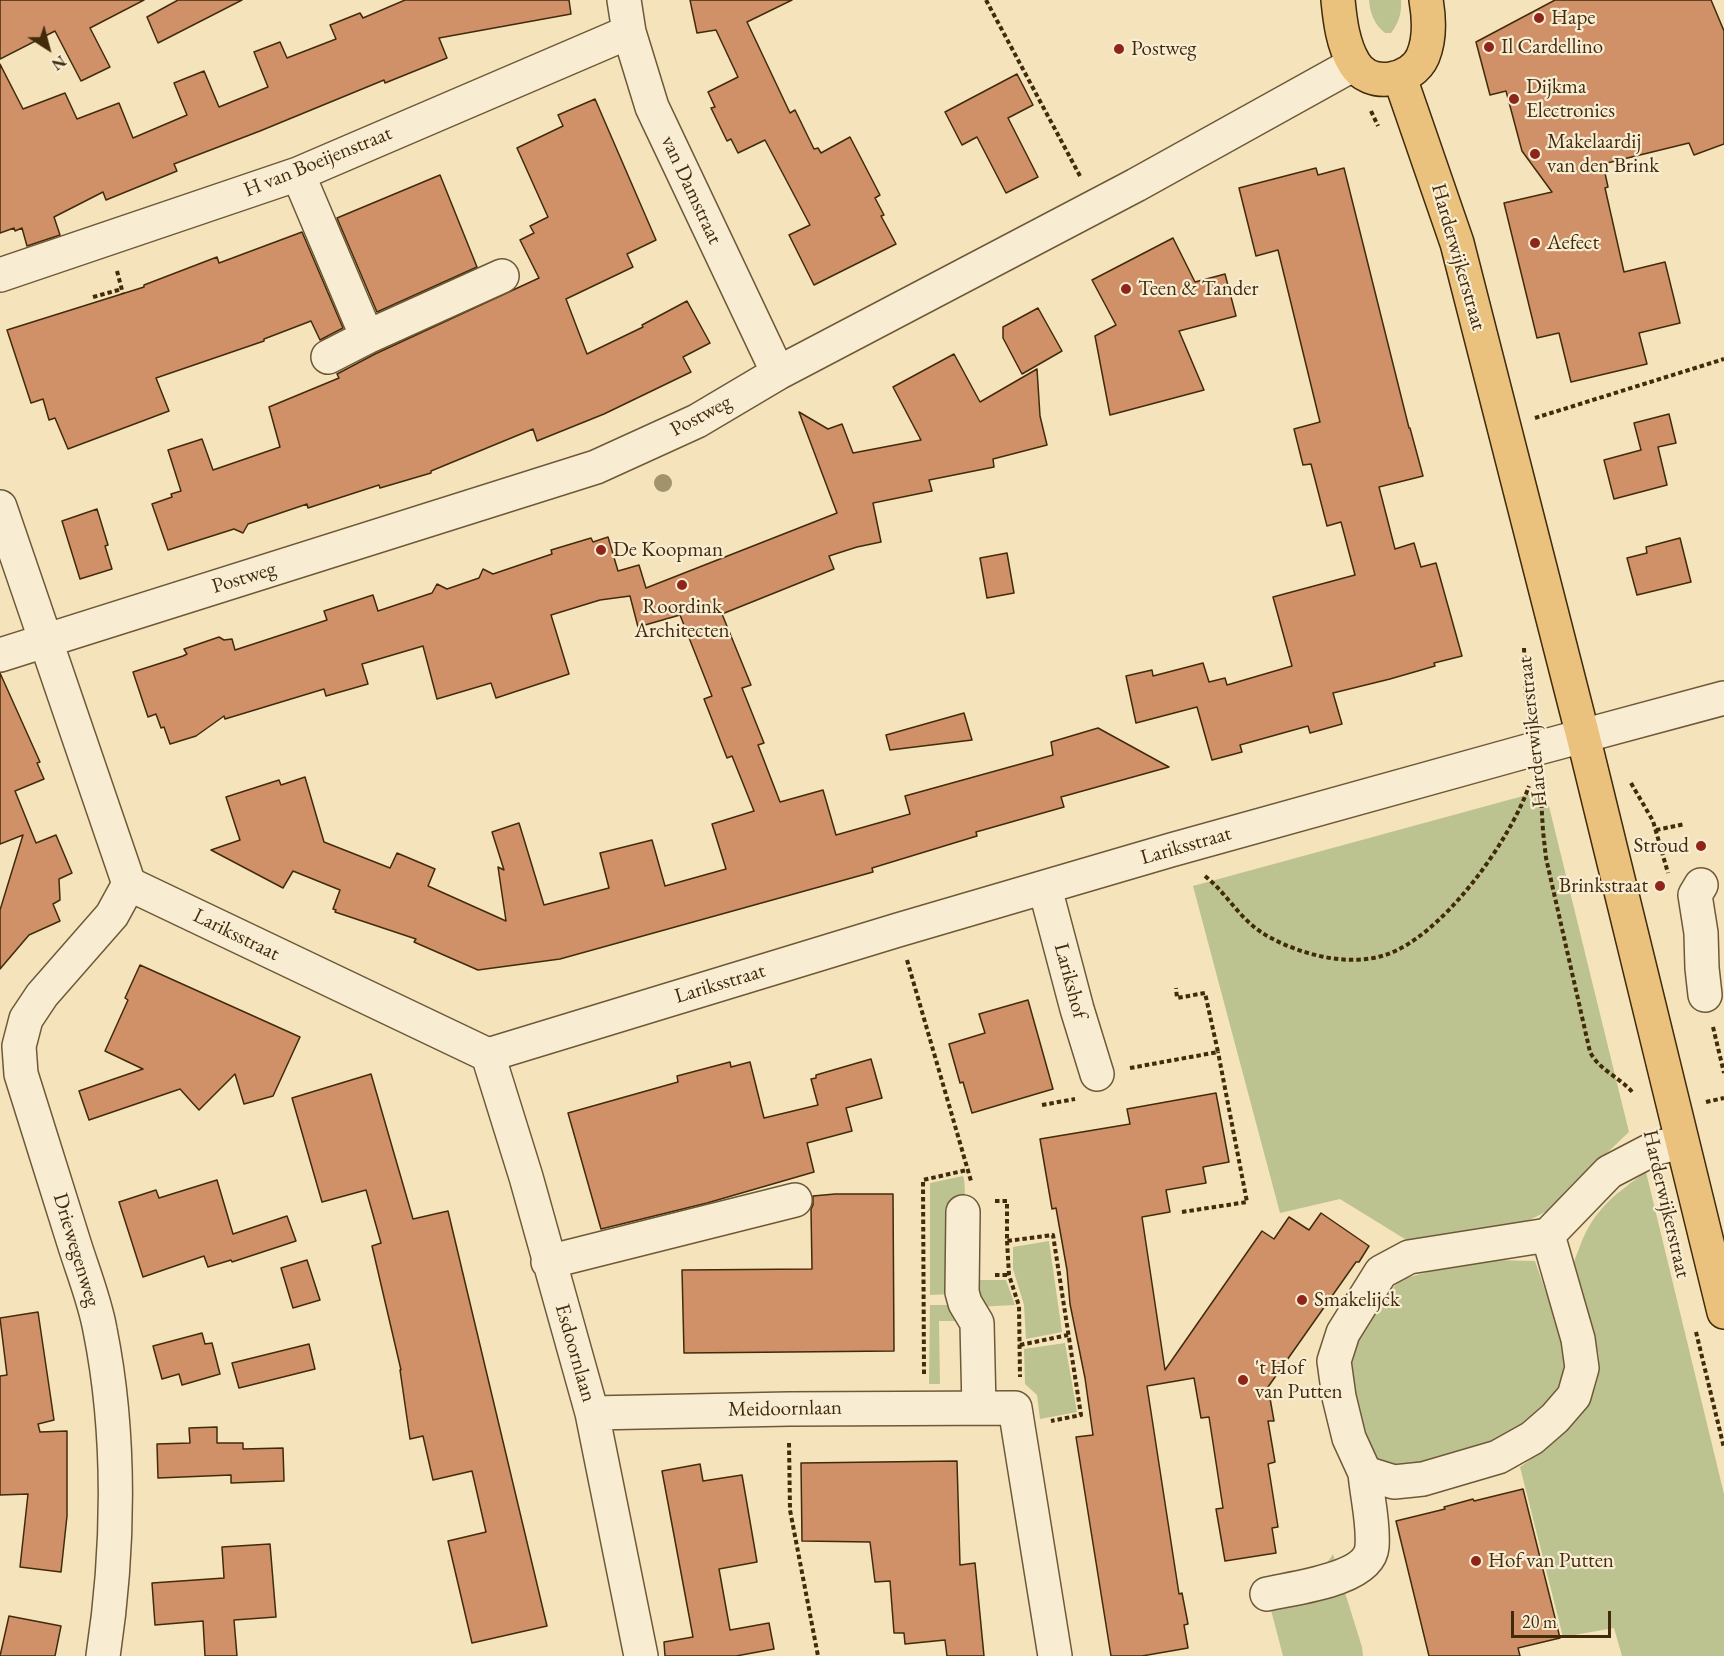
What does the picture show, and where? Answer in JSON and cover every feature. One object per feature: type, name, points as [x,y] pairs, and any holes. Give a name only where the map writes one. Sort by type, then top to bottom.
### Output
[{"type":"main road","points":[[1338,0],[1341,28],[1354,63],[1363,74],[1388,80],[1400,78],[1423,56],[1429,25],[1430,1]]},
{"type":"main road","name":"Harderwijkerstraat","points":[[1400,78],[1457,243],[1583,736],[1724,1312]]},
{"type":"street","name":"van Damstraat","points":[[624,0],[629,33],[652,107],[778,373]]},
{"type":"street","name":"H van Boeijenstraat","points":[[0,275],[298,174],[629,33]]},
{"type":"street","name":"Postweg","points":[[0,655],[596,467],[696,421],[778,373],[1096,206],[1354,63]]},
{"type":"street","points":[[298,174],[367,337]]},
{"type":"street","points":[[328,357],[502,276]]},
{"type":"street","points":[[0,507],[129,884]]},
{"type":"street","points":[[1583,736],[1724,698]]},
{"type":"street","name":"Lariksstraat","points":[[129,884],[488,1055],[898,930],[1171,850],[1583,736]]},
{"type":"street","name":"Driewegenweg","points":[[103,1656],[114,1552],[114,1441],[110,1384],[100,1328],[21,1074],[19,1046],[26,1019],[42,995],[112,915],[129,884]]},
{"type":"street","points":[[1701,885],[1695,895],[1701,933],[1705,995]]},
{"type":"street","name":"Larikshof","points":[[1045,888],[1097,1074]]},
{"type":"street","name":"Esdoornlaan","points":[[488,1055],[526,1177],[592,1413],[641,1656]]},
{"type":"street","points":[[1267,1593],[1329,1580],[1353,1572],[1365,1564],[1372,1550],[1365,1473],[1348,1438],[1338,1396],[1334,1361],[1343,1333],[1381,1272],[1409,1257],[1548,1235],[1609,1172],[1653,1149],[1682,1142]]},
{"type":"street","points":[[548,1262],[795,1200]]},
{"type":"street","points":[[967,1207],[962,1292],[965,1303],[977,1323],[979,1408]]},
{"type":"street","points":[[1365,1473],[1394,1482],[1423,1479],[1498,1457],[1532,1438],[1555,1418],[1574,1396],[1582,1368],[1578,1339],[1548,1235]]},
{"type":"street","name":"Meidoornlaan","points":[[592,1413],[789,1408],[979,1408],[1016,1418]]},
{"type":"street","points":[[1016,1418],[1055,1656]]},
{"type":"path","points":[[986,0],[1096,206]]},
{"type":"path","points":[[93,297],[122,289]]},
{"type":"path","points":[[1534,418],[1724,359]]},
{"type":"path","name":"Harderwijkerstraat","points":[[1524,640],[1526,698],[1538,748],[1546,858],[1590,1052],[1596,1063],[1626,1085],[1636,1096]]},
{"type":"path","points":[[1171,850],[1212,882],[1247,923],[1293,949],[1325,957],[1362,959],[1384,956],[1406,947],[1440,919],[1476,879],[1519,811],[1528,788],[1538,748]]},
{"type":"path","points":[[1656,830],[1685,824]]},
{"type":"path","points":[[898,930],[971,1182],[967,1207],[1007,1201],[1007,1241],[1009,1275],[1019,1306],[1020,1389],[1016,1418],[1081,1415],[1053,1235],[1007,1241]]},
{"type":"path","points":[[1176,988],[1178,998],[1205,993],[1247,1202],[1182,1212]]},
{"type":"path","points":[[1705,995],[1724,1073]]},
{"type":"path","points":[[1042,1105],[1095,1095],[1092,1075],[1218,1052]]},
{"type":"path","points":[[1702,1103],[1724,1098]]},
{"type":"path","points":[[1696,1332],[1724,1448]]},
{"type":"path","points":[[1020,1345],[1068,1335]]},
{"type":"path","points":[[789,1408],[790,1510],[818,1656]]},
{"type":"green space","points":[[1369,0],[1401,0],[1399,17],[1391,33],[1385,33],[1375,22]]},
{"type":"green space","points":[[1545,790],[1629,1132],[1555,1207],[1510,1230],[1413,1244],[1340,1199],[1280,1213],[1193,886]]},
{"type":"green space","points":[[1646,1172],[1724,1494],[1724,1656],[1622,1656],[1614,1628],[1563,1637],[1520,1467],[1562,1434],[1586,1406],[1594,1390],[1599,1374],[1599,1356],[1576,1279],[1574,1262],[1586,1233],[1599,1212],[1615,1195]]},
{"type":"green space","points":[[963,1176],[965,1200],[952,1294],[930,1295],[930,1183]]},
{"type":"green space","points":[[1049,1241],[1062,1332],[1026,1339],[1024,1305],[1013,1269],[1013,1247]]},
{"type":"green space","points":[[1496,1260],[1535,1261],[1563,1342],[1566,1365],[1561,1386],[1549,1408],[1512,1437],[1446,1460],[1393,1468],[1381,1463],[1372,1456],[1359,1438],[1347,1364],[1355,1342],[1368,1320],[1399,1280],[1453,1265]]},
{"type":"green space","points":[[972,1280],[1006,1280],[1015,1305],[977,1307]]},
{"type":"green space","points":[[930,1305],[960,1305],[965,1321],[939,1321],[940,1384],[929,1384]]},
{"type":"green space","points":[[1065,1343],[1077,1412],[1040,1419],[1037,1395],[1025,1384],[1024,1349]]},
{"type":"green space","points":[[1333,1554],[1363,1656],[1283,1656],[1265,1587],[1312,1573],[1327,1562]]},
{"type":"building","points":[[0,0],[144,0],[90,28],[110,67],[81,81],[55,31],[0,59]]},
{"type":"building","points":[[178,0],[242,0],[158,43],[147,17]]},
{"type":"building","points":[[405,0],[569,0],[571,14],[439,38],[447,58],[385,83],[384,80],[174,164],[177,171],[106,200],[103,192],[54,217],[60,235],[27,246],[22,228],[0,233],[0,64],[23,109],[65,93],[77,119],[119,103],[133,138],[187,115],[174,83],[204,71],[219,107],[268,87],[254,52],[280,42],[287,58],[336,39],[330,25],[360,13],[363,18]]},
{"type":"building","points":[[690,0],[792,0],[747,22],[790,113],[795,110],[814,149],[818,148],[821,153],[850,137],[880,195],[875,198],[884,215],[881,216],[896,244],[814,285],[789,235],[810,225],[765,140],[738,153],[731,139],[727,141],[711,108],[715,107],[708,92],[738,77],[716,30],[697,33]]},
{"type":"building","points":[[1555,0],[1711,0],[1724,31],[1724,144],[1694,155],[1689,143],[1603,164],[1608,187],[1605,188],[1624,272],[1665,262],[1680,323],[1639,333],[1647,364],[1571,382],[1559,333],[1537,338],[1504,203],[1552,192],[1522,151],[1506,91],[1490,95],[1476,42]]},
{"type":"building","points":[[1017,74],[1033,105],[1008,118],[1038,177],[1006,193],[977,137],[962,145],[945,112]]},
{"type":"building","points":[[595,99],[656,240],[627,254],[633,267],[566,299],[587,354],[643,327],[642,325],[687,301],[710,343],[683,357],[691,372],[604,414],[537,441],[533,429],[431,471],[431,473],[380,488],[379,485],[308,508],[307,504],[248,524],[243,533],[234,529],[168,550],[152,504],[181,491],[168,450],[202,439],[213,470],[280,447],[269,407],[339,378],[337,374],[375,354],[539,278],[520,240],[534,233],[530,226],[548,217],[517,148],[563,126],[558,115]]},
{"type":"building","points":[[1316,168],[1318,175],[1344,168],[1423,476],[1379,487],[1395,549],[1414,543],[1421,567],[1436,563],[1462,656],[1434,663],[1435,666],[1390,679],[1333,693],[1342,724],[1310,733],[1308,726],[1240,745],[1242,752],[1212,760],[1197,707],[1136,723],[1126,676],[1152,670],[1153,676],[1203,663],[1209,682],[1225,678],[1227,685],[1292,666],[1273,597],[1355,575],[1341,522],[1327,526],[1311,464],[1303,465],[1294,429],[1320,422],[1278,250],[1256,256],[1239,188]]},
{"type":"building","points":[[440,175],[477,267],[377,312],[337,218]]},
{"type":"building","points":[[302,232],[343,328],[320,340],[311,321],[264,339],[264,341],[156,378],[169,411],[68,449],[55,418],[49,420],[43,399],[31,403],[7,330],[144,287],[144,285],[217,257],[219,263]]},
{"type":"building","points":[[1173,238],[1195,282],[1225,274],[1236,316],[1179,331],[1204,390],[1110,415],[1095,336],[1116,325],[1092,280]]},
{"type":"building","points":[[1038,308],[1062,351],[1022,374],[1003,338],[1003,327]]},
{"type":"building","points":[[954,354],[980,402],[1037,369],[1040,416],[1047,445],[993,459],[994,467],[929,480],[932,491],[873,503],[881,542],[829,556],[834,569],[722,614],[751,685],[742,688],[764,743],[758,745],[780,802],[823,790],[836,835],[910,814],[905,796],[1053,755],[1051,742],[1098,728],[1169,767],[1061,797],[1064,807],[976,832],[977,836],[872,868],[873,872],[560,959],[478,970],[414,942],[416,939],[335,912],[336,910],[333,909],[340,890],[293,871],[283,888],[211,850],[240,840],[226,797],[279,780],[281,785],[305,777],[324,842],[390,868],[397,853],[435,869],[428,886],[506,921],[498,867],[504,870],[492,832],[519,823],[544,905],[609,888],[600,853],[652,840],[665,886],[726,869],[712,824],[754,811],[732,756],[727,758],[704,699],[712,696],[680,615],[638,627],[630,596],[600,600],[551,615],[569,674],[496,698],[491,683],[437,699],[423,646],[362,664],[368,684],[326,696],[324,689],[225,719],[224,716],[196,736],[170,744],[156,714],[148,717],[133,672],[183,656],[187,654],[184,649],[219,637],[224,640],[232,639],[235,650],[327,620],[324,611],[373,595],[378,611],[432,593],[437,584],[447,589],[479,578],[483,569],[493,574],[552,554],[551,550],[591,538],[593,542],[608,537],[618,571],[639,565],[646,588],[837,513],[799,412],[828,429],[842,424],[853,453],[921,440],[893,387]]},
{"type":"building","points":[[1669,414],[1676,443],[1658,447],[1667,485],[1614,499],[1604,460],[1641,450],[1634,423]]},
{"type":"building","points":[[97,509],[108,545],[105,546],[112,569],[80,579],[62,521]]},
{"type":"building","points":[[1680,538],[1691,582],[1637,595],[1627,558],[1647,553],[1646,547]]},
{"type":"building","points":[[1007,553],[1014,593],[987,598],[980,558]]},
{"type":"building","points":[[0,673],[40,762],[37,763],[44,779],[15,791],[36,843],[56,835],[72,873],[59,879],[60,900],[53,904],[60,921],[29,935],[0,969],[0,910],[23,835],[0,844]]},
{"type":"building","points":[[964,713],[972,740],[890,750],[886,735]]},
{"type":"building","points":[[140,965],[300,1037],[273,1096],[244,1104],[235,1074],[199,1110],[180,1089],[89,1120],[79,1091],[143,1069],[105,1051],[128,1000],[125,998]]},
{"type":"building","points":[[1028,1000],[1053,1089],[972,1113],[963,1082],[960,1083],[949,1044],[985,1033],[979,1014]]},
{"type":"building","points":[[871,1059],[882,1098],[846,1108],[852,1131],[807,1143],[814,1172],[707,1203],[601,1229],[568,1113],[678,1082],[677,1076],[730,1062],[731,1067],[750,1062],[764,1118],[818,1105],[811,1079],[816,1078],[816,1075]]},
{"type":"building","points":[[371,1074],[413,1219],[448,1211],[547,1626],[472,1643],[448,1541],[486,1532],[472,1471],[433,1480],[423,1436],[410,1439],[401,1370],[372,1246],[381,1243],[366,1190],[322,1202],[292,1098]]},
{"type":"building","points":[[1216,1093],[1229,1162],[1203,1167],[1206,1183],[1166,1190],[1170,1212],[1142,1217],[1165,1370],[1262,1231],[1274,1239],[1289,1217],[1309,1230],[1321,1213],[1369,1246],[1268,1387],[1274,1421],[1268,1421],[1275,1462],[1268,1464],[1278,1527],[1272,1528],[1276,1553],[1225,1561],[1216,1509],[1223,1508],[1209,1417],[1201,1418],[1194,1378],[1147,1386],[1179,1594],[1182,1593],[1188,1624],[1184,1625],[1188,1648],[1142,1656],[1111,1656],[1076,1437],[1093,1435],[1056,1208],[1052,1209],[1040,1139],[1130,1124],[1127,1109]]},
{"type":"building","points":[[217,1180],[233,1234],[287,1216],[296,1241],[232,1262],[231,1260],[208,1267],[204,1256],[143,1277],[119,1202],[156,1190],[159,1198]]},
{"type":"building","points":[[893,1194],[894,1351],[684,1353],[682,1270],[812,1269],[811,1209],[813,1196]]},
{"type":"building","points":[[307,1260],[320,1300],[293,1308],[281,1268]]},
{"type":"building","points":[[38,1312],[54,1420],[38,1424],[40,1432],[67,1431],[67,1516],[61,1572],[20,1567],[28,1494],[0,1495],[0,1376],[7,1375],[0,1318]]},
{"type":"building","points":[[202,1333],[205,1344],[212,1343],[220,1374],[182,1385],[179,1374],[162,1379],[153,1346]]},
{"type":"building","points":[[309,1344],[315,1369],[239,1388],[232,1363]]},
{"type":"building","points":[[217,1427],[217,1443],[243,1443],[243,1449],[283,1448],[284,1481],[231,1483],[231,1475],[158,1478],[157,1444],[190,1443],[189,1428]]},
{"type":"building","points":[[957,1461],[960,1565],[975,1563],[984,1656],[947,1656],[945,1640],[905,1644],[904,1633],[894,1633],[890,1581],[875,1582],[870,1542],[802,1541],[801,1463]]},
{"type":"building","points":[[700,1464],[703,1481],[742,1475],[757,1562],[719,1569],[730,1630],[769,1623],[774,1649],[736,1656],[665,1656],[664,1642],[693,1637],[662,1471]]},
{"type":"building","points":[[1523,1489],[1560,1638],[1518,1648],[1520,1656],[1429,1656],[1396,1521],[1445,1509],[1444,1507],[1473,1499],[1474,1501]]},
{"type":"building","points":[[270,1544],[276,1617],[234,1620],[237,1656],[205,1656],[203,1621],[155,1625],[152,1583],[224,1578],[222,1547]]},
{"type":"building","points":[[9,1616],[61,1626],[55,1656],[0,1656]]},
{"type":"place","name":"Hape","points":[[1539,18]]},
{"type":"place","name":"Il Cardellino","points":[[1489,47]]},
{"type":"place","name":"Postweg","points":[[1119,49]]},
{"type":"place","name":"Dijkma Electronics","points":[[1514,99]]},
{"type":"place","name":"Makelaardij van den Brink","points":[[1535,154]]},
{"type":"place","name":"Aefect","points":[[1535,243]]},
{"type":"place","name":"Teen & Tander","points":[[1126,289]]},
{"type":"place","name":"De Koopman","points":[[601,550]]},
{"type":"place","name":"Roordink Architecten","points":[[682,585]]},
{"type":"place","name":"Stroud","points":[[1701,846]]},
{"type":"place","name":"Brinkstraat","points":[[1660,886]]},
{"type":"place","name":"Smakelijck","points":[[1302,1300]]},
{"type":"place","name":"'t Hof van Putten","points":[[1243,1380]]},
{"type":"place","name":"Hof van Putten","points":[[1476,1561]]}]
